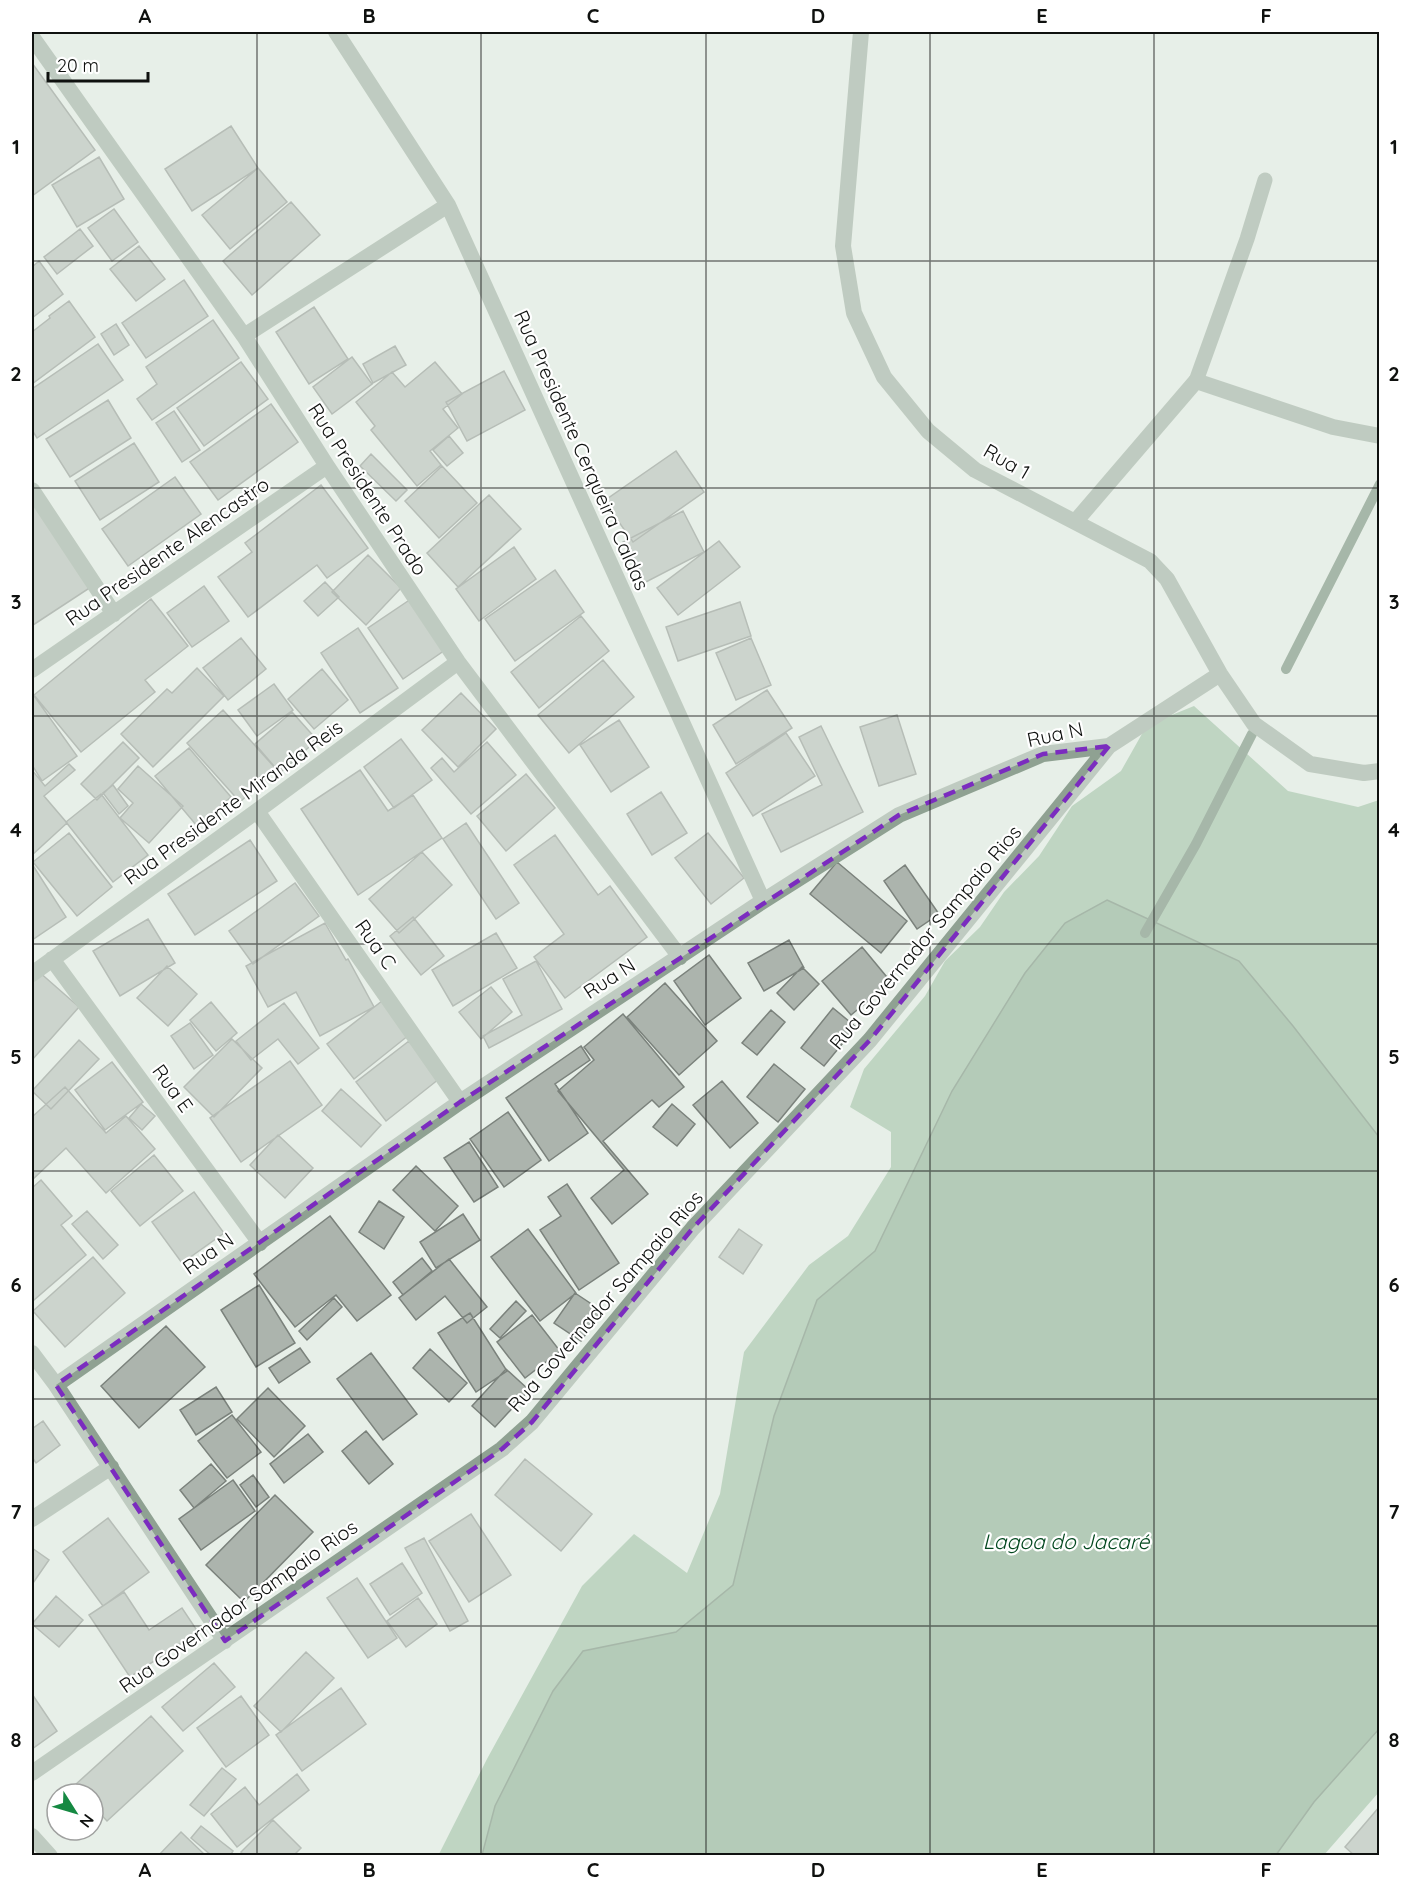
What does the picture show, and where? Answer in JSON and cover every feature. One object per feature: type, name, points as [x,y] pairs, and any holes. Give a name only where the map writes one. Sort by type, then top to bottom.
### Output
[{"type":"street","name":"Rua Presidente Cerqueira Caldas","points":[[336,32],[448,205],[763,901]]},
{"type":"street","name":"Rua 1","points":[[861,32],[843,246],[854,313],[884,376],[928,431],[975,470],[1150,561],[1167,579],[1220,674],[1254,724],[1310,764],[1364,773],[1380,771]]},
{"type":"street","name":"Rua Presidente Prado","points":[[32,37],[244,336],[327,466],[458,662],[680,957]]},
{"type":"street","points":[[244,336],[448,205]]},
{"type":"street","points":[[1075,522],[1196,381],[1333,427],[1380,436]]},
{"type":"street","name":"Rua Presidente Alencastro","points":[[32,670],[327,466]]},
{"type":"street","points":[[32,490],[114,614]]},
{"type":"street","name":"Rua Presidente Miranda Reis","points":[[32,974],[257,812],[458,662]]},
{"type":"street","name":"Rua N","points":[[56,1385],[460,1102],[763,901],[899,815],[1043,754],[1109,746],[1220,674]]},
{"type":"street","name":"Rua Governador Sampaio Rios","points":[[32,1773],[502,1449],[532,1422],[693,1228],[870,1040],[1109,746]]},
{"type":"street","name":"Rua C","points":[[257,812],[460,1102]]},
{"type":"street","name":"Rua E","points":[[52,959],[260,1243]]},
{"type":"street","points":[[32,1353],[111,1467],[225,1641]]},
{"type":"street","points":[[32,1519],[111,1467]]},
{"type":"street","points":[[32,1836],[50,1856]]},
{"type":"lane","points":[[1196,381],[1265,180]]},
{"type":"highlighted area","points":[[1109,746],[870,1040],[693,1228],[532,1422],[502,1449],[225,1641],[56,1385],[460,1102],[899,815],[1043,754]]},
{"type":"shaded area","name":"Lagoa do Jacaré","points":[[1194,706],[1288,791],[1358,807],[1379,800],[1379,1792],[1324,1855],[438,1856],[487,1759],[582,1586],[634,1534],[687,1573],[720,1494],[744,1352],[809,1265],[848,1236],[891,1167],[891,1132],[850,1107],[864,1069],[925,996],[945,961],[980,927],[1004,892],[1039,856],[1072,806],[1121,771],[1147,725]]},
{"type":"water","name":"Lagoa do Jacaré","points":[[1107,900],[1239,961],[1379,1137],[1379,1729],[1314,1802],[1276,1855],[482,1855],[495,1806],[553,1691],[583,1651],[676,1632],[733,1585],[774,1416],[817,1300],[875,1251],[952,1091],[1025,973],[1065,923]]},
{"type":"building","points":[[32,63],[95,150],[32,196]]},
{"type":"building","points":[[231,126],[258,168],[192,211],[165,169]]},
{"type":"building","points":[[99,157],[124,199],[77,227],[52,185]]},
{"type":"building","points":[[258,168],[287,202],[230,249],[202,215]]},
{"type":"building","points":[[291,202],[320,235],[252,295],[223,261]]},
{"type":"building","points":[[114,209],[138,242],[112,261],[88,228]]},
{"type":"building","points":[[80,229],[93,246],[57,274],[44,257]]},
{"type":"building","points":[[139,246],[165,279],[136,301],[110,269]]},
{"type":"building","points":[[39,261],[63,294],[32,318],[32,267]]},
{"type":"building","points":[[184,280],[208,316],[146,358],[122,323]]},
{"type":"building","points":[[69,301],[95,337],[32,384],[32,332]]},
{"type":"building","points":[[314,307],[348,359],[309,384],[276,332]]},
{"type":"building","points":[[213,320],[239,358],[152,420],[137,399],[157,384],[146,367]]},
{"type":"building","points":[[116,324],[129,345],[114,355],[101,334]]},
{"type":"building","points":[[98,344],[123,380],[37,438],[32,430],[32,389]]},
{"type":"building","points":[[395,346],[406,365],[373,383],[363,364]]},
{"type":"building","points":[[352,357],[372,384],[332,414],[313,387]]},
{"type":"building","points":[[241,362],[268,399],[204,446],[177,408]]},
{"type":"building","points":[[435,362],[462,394],[443,409],[458,428],[430,451],[441,465],[417,486],[371,430],[375,426],[356,402],[392,372],[405,387]]},
{"type":"building","points":[[504,371],[525,410],[467,441],[446,402]]},
{"type":"building","points":[[108,400],[131,438],[70,477],[46,439]]},
{"type":"building","points":[[271,404],[298,442],[218,500],[190,462]]},
{"type":"building","points":[[174,411],[200,450],[182,462],[156,423]]},
{"type":"building","points":[[449,436],[463,453],[447,466],[433,450]]},
{"type":"building","points":[[134,443],[159,482],[100,520],[75,481]]},
{"type":"building","points":[[676,451],[704,492],[633,542],[604,501]]},
{"type":"building","points":[[371,454],[407,490],[396,501],[360,466]]},
{"type":"building","points":[[442,466],[477,503],[439,538],[405,501]]},
{"type":"building","points":[[175,477],[201,514],[128,566],[102,529]]},
{"type":"building","points":[[321,485],[368,548],[327,578],[317,565],[248,617],[218,577],[252,552],[245,543]]},
{"type":"building","points":[[489,495],[521,529],[458,587],[427,553]]},
{"type":"building","points":[[37,504],[91,587],[33,625],[32,508]]},
{"type":"building","points":[[683,511],[704,552],[644,583],[623,542]]},
{"type":"building","points":[[719,541],[740,567],[678,615],[657,588]]},
{"type":"building","points":[[514,547],[536,579],[479,621],[456,589]]},
{"type":"building","points":[[368,555],[401,588],[366,625],[332,592]]},
{"type":"building","points":[[555,570],[584,612],[515,661],[485,619]]},
{"type":"building","points":[[325,582],[339,597],[318,616],[304,601]]},
{"type":"building","points":[[204,586],[229,621],[192,647],[167,613]]},
{"type":"building","points":[[151,599],[188,646],[145,680],[155,692],[81,752],[34,695]]},
{"type":"building","points":[[411,599],[445,650],[403,679],[368,628]]},
{"type":"building","points":[[740,602],[751,636],[678,661],[666,627]]},
{"type":"building","points":[[581,616],[609,651],[539,708],[511,672]]},
{"type":"building","points":[[358,628],[398,688],[360,713],[321,653]]},
{"type":"building","points":[[241,638],[266,669],[228,700],[203,668]]},
{"type":"building","points":[[751,638],[771,685],[736,700],[716,653]]},
{"type":"building","points":[[603,660],[634,697],[569,753],[538,715]]},
{"type":"building","points":[[197,668],[224,696],[153,767],[121,734],[167,689],[172,693]]},
{"type":"building","points":[[322,669],[348,700],[314,729],[288,699]]},
{"type":"building","points":[[274,684],[293,710],[257,736],[238,710]]},
{"type":"building","points":[[767,690],[792,728],[736,764],[713,725]]},
{"type":"building","points":[[32,693],[77,756],[42,781],[32,765]]},
{"type":"building","points":[[461,693],[496,729],[458,767],[422,730]]},
{"type":"building","points":[[223,710],[276,769],[240,802],[187,743]]},
{"type":"building","points":[[292,712],[317,740],[280,773],[255,744]]},
{"type":"building","points":[[897,715],[916,774],[879,786],[860,727]]},
{"type":"building","points":[[619,720],[649,767],[611,792],[580,745]]},
{"type":"building","points":[[821,726],[863,812],[781,852],[762,814],[822,785],[799,737]]},
{"type":"building","points":[[786,733],[815,776],[753,816],[726,773]]},
{"type":"building","points":[[401,739],[432,780],[394,808],[364,767]]},
{"type":"building","points":[[123,742],[139,758],[97,800],[81,784]]},
{"type":"building","points":[[487,742],[516,775],[471,814],[431,768],[442,758],[454,772]]},
{"type":"building","points":[[189,748],[231,797],[197,826],[155,776]]},
{"type":"building","points":[[69,764],[75,770],[44,796],[67,823],[32,855],[32,770],[45,786]]},
{"type":"building","points":[[138,766],[183,806],[149,843],[120,818],[133,803],[118,789]]},
{"type":"building","points":[[360,770],[388,811],[413,795],[442,838],[358,895],[301,809]]},
{"type":"building","points":[[526,774],[555,808],[506,851],[477,816]]},
{"type":"building","points":[[113,785],[128,806],[119,814],[103,793]]},
{"type":"building","points":[[661,792],[687,833],[652,855],[627,814]]},
{"type":"building","points":[[101,794],[148,855],[113,882],[66,822]]},
{"type":"building","points":[[466,823],[519,903],[496,919],[443,839]]},
{"type":"building","points":[[69,833],[112,887],[77,916],[33,862]]},
{"type":"building","points":[[708,833],[744,878],[711,904],[675,858]]},
{"type":"building","points":[[555,835],[598,895],[610,886],[647,937],[565,998],[534,957],[564,934],[514,865]]},
{"type":"building","points":[[250,840],[277,881],[195,935],[168,894]]},
{"type":"building","points":[[422,852],[452,885],[399,933],[369,899]]},
{"type":"building","points":[[837,862],[907,921],[881,953],[810,894]]},
{"type":"building","points":[[32,864],[66,917],[32,940]]},
{"type":"building","points":[[905,865],[939,914],[917,929],[884,881]]},
{"type":"building","points":[[295,883],[319,916],[253,964],[229,931]]},
{"type":"building","points":[[413,917],[444,956],[421,975],[390,936]]},
{"type":"building","points":[[148,919],[175,963],[120,996],[93,951]]},
{"type":"building","points":[[325,923],[374,1007],[320,1036],[296,992],[268,1007],[246,966]]},
{"type":"building","points":[[496,933],[517,968],[453,1006],[432,970]]},
{"type":"building","points":[[789,940],[804,968],[764,991],[748,963]]},
{"type":"building","points":[[862,947],[891,982],[851,1015],[822,981]]},
{"type":"building","points":[[709,955],[741,998],[705,1025],[674,981]]},
{"type":"building","points":[[536,961],[562,1009],[489,1048],[483,1036],[522,1015],[503,979]]},
{"type":"building","points":[[167,966],[197,994],[168,1026],[137,998]]},
{"type":"building","points":[[802,967],[819,984],[794,1010],[777,993]]},
{"type":"building","points":[[38,971],[79,1007],[32,1060],[32,978]]},
{"type":"building","points":[[665,983],[717,1041],[679,1075],[627,1017]]},
{"type":"building","points":[[491,987],[512,1012],[481,1039],[459,1012]]},
{"type":"building","points":[[382,1001],[409,1035],[354,1079],[327,1044]]},
{"type":"building","points":[[211,1002],[237,1033],[216,1051],[190,1020]]},
{"type":"building","points":[[284,1003],[319,1048],[298,1064],[278,1039],[251,1060],[236,1041]]},
{"type":"building","points":[[833,1008],[856,1027],[824,1066],[801,1048]]},
{"type":"building","points":[[771,1010],[785,1022],[757,1055],[742,1043]]},
{"type":"building","points":[[623,1014],[684,1087],[659,1107],[652,1100],[603,1141],[648,1194],[612,1224],[591,1198],[624,1170],[558,1091],[594,1060],[584,1047]]},
{"type":"building","points":[[190,1023],[213,1055],[194,1069],[171,1036]]},
{"type":"building","points":[[232,1039],[262,1068],[214,1117],[184,1087]]},
{"type":"building","points":[[79,1040],[99,1059],[51,1109],[32,1091]]},
{"type":"building","points":[[409,1041],[439,1079],[386,1121],[356,1082]]},
{"type":"building","points":[[581,1046],[590,1060],[555,1084],[588,1133],[549,1161],[506,1098]]},
{"type":"building","points":[[290,1061],[322,1105],[241,1162],[210,1118]]},
{"type":"building","points":[[112,1062],[143,1102],[105,1130],[75,1090]]},
{"type":"building","points":[[774,1064],[805,1089],[778,1122],[747,1097]]},
{"type":"building","points":[[722,1081],[758,1123],[730,1148],[693,1105]]},
{"type":"building","points":[[65,1087],[106,1133],[126,1116],[155,1149],[106,1193],[66,1148],[32,1180],[32,1117]]},
{"type":"building","points":[[341,1089],[381,1125],[361,1147],[322,1111]]},
{"type":"building","points":[[141,1104],[155,1116],[142,1130],[129,1118]]},
{"type":"building","points":[[672,1104],[695,1124],[677,1146],[653,1127]]},
{"type":"building","points":[[508,1112],[541,1160],[504,1187],[470,1139]]},
{"type":"building","points":[[278,1135],[313,1168],[285,1198],[250,1165]]},
{"type":"building","points":[[469,1142],[498,1187],[474,1202],[444,1158]]},
{"type":"building","points":[[154,1155],[183,1191],[140,1226],[111,1191]]},
{"type":"building","points":[[416,1166],[458,1206],[435,1231],[393,1190]]},
{"type":"building","points":[[41,1180],[72,1216],[61,1225],[86,1255],[34,1300],[32,1298],[32,1188]]},
{"type":"building","points":[[567,1184],[619,1263],[579,1290],[540,1230],[561,1216],[548,1197]]},
{"type":"building","points":[[194,1192],[224,1233],[182,1263],[152,1222]]},
{"type":"building","points":[[379,1201],[404,1217],[384,1249],[359,1232]]},
{"type":"building","points":[[87,1211],[118,1245],[103,1259],[72,1224]]},
{"type":"building","points":[[463,1214],[480,1240],[436,1268],[420,1242]]},
{"type":"building","points":[[330,1216],[391,1295],[357,1321],[336,1295],[295,1327],[254,1274]]},
{"type":"building","points":[[528,1229],[576,1293],[540,1321],[491,1257]]},
{"type":"building","points":[[739,1229],[762,1245],[743,1274],[719,1257]]},
{"type":"building","points":[[93,1257],[125,1293],[65,1347],[33,1311]]},
{"type":"building","points":[[422,1258],[432,1271],[403,1295],[393,1282]]},
{"type":"building","points":[[449,1259],[487,1307],[467,1323],[445,1296],[416,1320],[399,1298]]},
{"type":"building","points":[[259,1285],[295,1343],[256,1367],[221,1310]]},
{"type":"building","points":[[575,1293],[602,1311],[581,1341],[554,1323]]},
{"type":"building","points":[[334,1298],[342,1307],[307,1340],[299,1331]]},
{"type":"building","points":[[516,1301],[526,1311],[500,1338],[490,1329]]},
{"type":"building","points":[[470,1313],[507,1371],[476,1392],[438,1333]]},
{"type":"building","points":[[532,1315],[560,1351],[525,1378],[497,1342]]},
{"type":"building","points":[[166,1326],[205,1367],[139,1428],[101,1386]]},
{"type":"building","points":[[300,1348],[310,1362],[279,1383],[269,1368]]},
{"type":"building","points":[[430,1349],[467,1383],[449,1402],[413,1368]]},
{"type":"building","points":[[371,1353],[417,1414],[383,1440],[337,1379]]},
{"type":"building","points":[[506,1369],[529,1390],[495,1427],[472,1406]]},
{"type":"building","points":[[216,1387],[232,1412],[196,1435],[180,1410]]},
{"type":"building","points":[[268,1388],[305,1426],[274,1457],[237,1419]]},
{"type":"building","points":[[232,1415],[261,1452],[227,1478],[198,1441]]},
{"type":"building","points":[[43,1421],[60,1445],[36,1463],[32,1457],[32,1429]]},
{"type":"building","points":[[366,1431],[393,1464],[369,1484],[342,1451]]},
{"type":"building","points":[[308,1434],[323,1452],[284,1483],[270,1464]]},
{"type":"building","points":[[525,1459],[592,1514],[561,1551],[495,1495]]},
{"type":"building","points":[[211,1464],[226,1481],[194,1508],[180,1490]]},
{"type":"building","points":[[253,1475],[269,1497],[256,1507],[240,1485]]},
{"type":"building","points":[[233,1480],[255,1511],[201,1550],[179,1519]]},
{"type":"building","points":[[275,1495],[313,1532],[244,1602],[206,1565]]},
{"type":"building","points":[[471,1514],[511,1575],[469,1602],[429,1541]]},
{"type":"building","points":[[108,1518],[149,1572],[103,1606],[63,1552]]},
{"type":"building","points":[[424,1538],[468,1621],[450,1631],[405,1548]]},
{"type":"building","points":[[32,1548],[49,1560],[33,1583],[32,1582]]},
{"type":"building","points":[[402,1563],[422,1593],[390,1615],[370,1584]]},
{"type":"building","points":[[357,1578],[397,1638],[368,1658],[327,1598]]},
{"type":"building","points":[[124,1592],[149,1630],[182,1608],[198,1632],[130,1677],[89,1615]]},
{"type":"building","points":[[56,1596],[83,1620],[59,1647],[32,1624]]},
{"type":"building","points":[[418,1598],[437,1624],[406,1647],[387,1621]]},
{"type":"building","points":[[306,1652],[334,1678],[281,1732],[254,1706]]},
{"type":"building","points":[[214,1663],[235,1687],[183,1731],[162,1707]]},
{"type":"building","points":[[341,1688],[366,1724],[302,1771],[276,1735]]},
{"type":"building","points":[[32,1694],[57,1731],[32,1749]]},
{"type":"building","points":[[241,1696],[269,1735],[226,1767],[197,1728]]},
{"type":"building","points":[[151,1716],[183,1751],[107,1821],[105,1819],[105,1782],[78,1782]]},
{"type":"building","points":[[222,1768],[236,1779],[204,1816],[190,1805]]},
{"type":"building","points":[[297,1774],[309,1790],[237,1847],[211,1814],[245,1787],[259,1805]]},
{"type":"building","points":[[1380,1806],[1380,1856],[1355,1856],[1345,1847]]},
{"type":"building","points":[[273,1820],[301,1848],[293,1856],[244,1856],[241,1852]]},
{"type":"building","points":[[201,1826],[233,1851],[230,1856],[212,1856],[191,1838]]},
{"type":"building","points":[[181,1832],[206,1856],[158,1856]]},
{"type":"waterway","points":[[1286,669],[1380,484]]},
{"type":"waterway","points":[[1145,933],[1196,844],[1252,734]]}]
